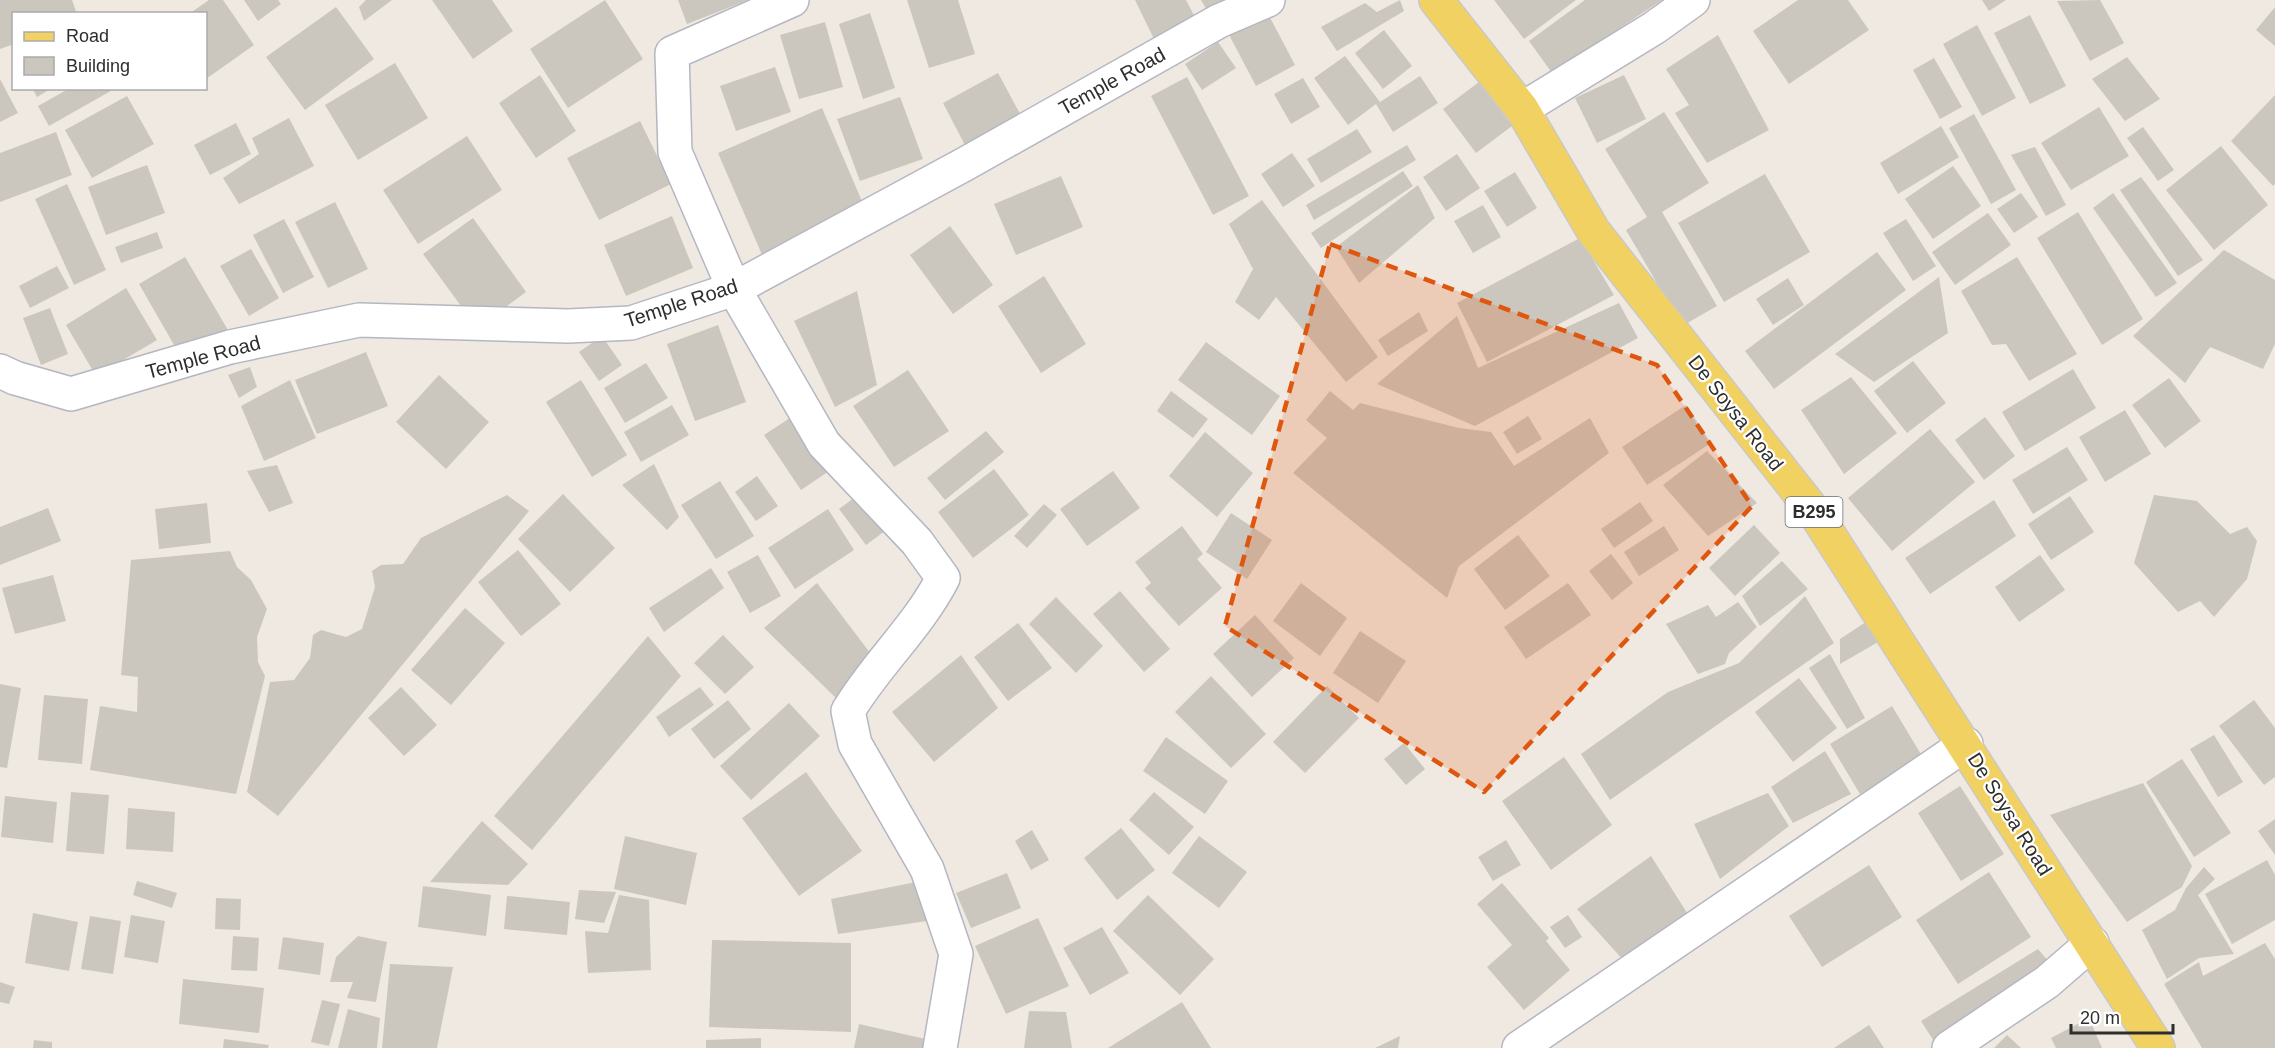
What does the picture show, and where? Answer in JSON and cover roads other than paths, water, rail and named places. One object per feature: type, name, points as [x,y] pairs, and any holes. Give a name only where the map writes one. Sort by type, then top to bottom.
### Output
[{"type":"main road","name":"De Soysa Road","points":[[1436,0],[1522,109],[1593,232],[1815,513],[1966,744],[2158,1048]]},
{"type":"street","points":[[792,0],[672,53],[675,152],[734,289],[824,444],[917,542],[943,578],[928,606],[863,686],[848,711],[855,744],[927,869],[956,954],[940,1048]]},
{"type":"street","name":"Temple Road","points":[[0,371],[15,378],[71,394],[230,347],[359,320],[568,326],[631,323],[734,289],[965,164],[1219,21],[1268,0]]},
{"type":"street","points":[[1522,109],[1654,28],[1693,0]]},
{"type":"street","points":[[1519,1048],[1966,744]]},
{"type":"street","points":[[1949,1048],[2047,982],[2092,944]]}]
